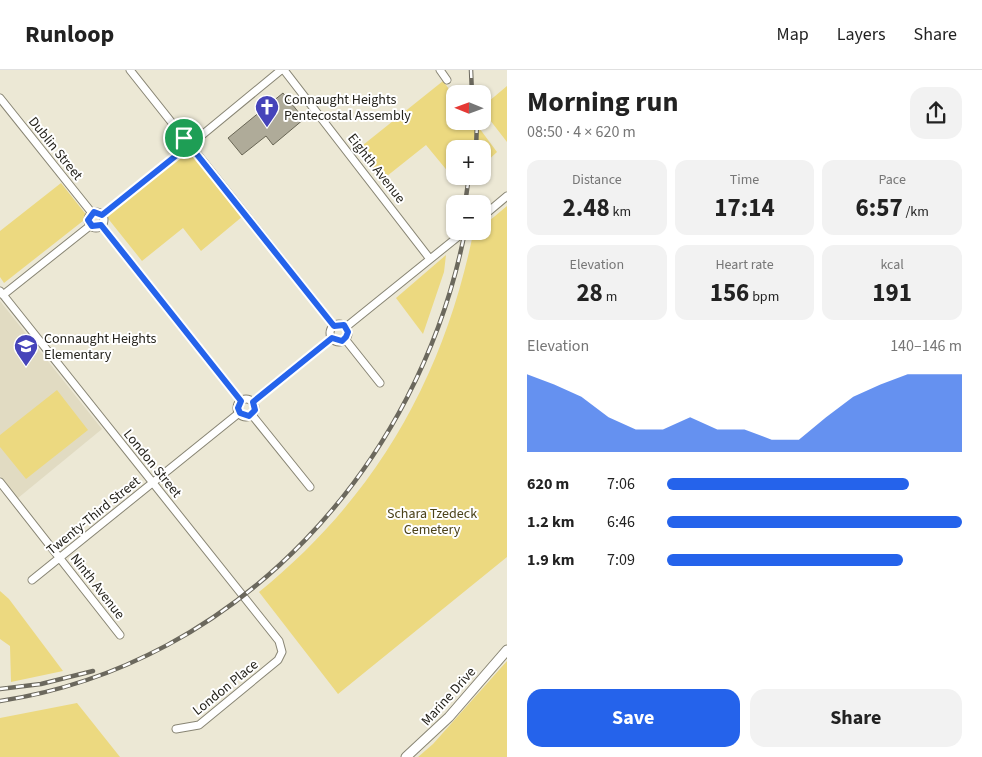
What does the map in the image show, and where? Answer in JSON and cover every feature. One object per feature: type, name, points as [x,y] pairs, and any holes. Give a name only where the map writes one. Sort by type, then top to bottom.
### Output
[{"type":"street","points":[[130,70],[184,138]]},
{"type":"street","points":[[196,140],[283,70]]},
{"type":"street","name":"Eighth Avenue","points":[[283,70],[430,259]]},
{"type":"street","points":[[440,70],[448,80]]},
{"type":"street","name":"Dublin Street","points":[[0,98],[92,214]]},
{"type":"street","points":[[184,138],[192,136],[196,140],[198,144],[195,151]]},
{"type":"street","points":[[184,138],[181,145],[183,150],[188,153],[195,151]]},
{"type":"street","points":[[102,215],[183,150]]},
{"type":"street","points":[[195,151],[334,326]]},
{"type":"street","points":[[491,209],[507,196]]},
{"type":"street","points":[[96,212],[102,215],[104,219],[101,225],[94,227],[90,225],[88,220],[92,214],[96,212]]},
{"type":"street","points":[[2,293],[90,225]]},
{"type":"street","points":[[101,225],[241,401]]},
{"type":"street","points":[[346,327],[454,240]]},
{"type":"street","name":"London Street","points":[[2,293],[280,641],[282,652]]},
{"type":"street","points":[[332,338],[340,341],[344,339],[348,332],[346,327],[341,324],[334,326]]},
{"type":"street","points":[[332,338],[331,333],[334,326]]},
{"type":"street","points":[[253,402],[332,338]]},
{"type":"street","points":[[344,339],[380,383]]},
{"type":"street","points":[[246,399],[253,402],[255,407],[252,415],[246,417],[240,413],[238,408],[241,401],[246,399]]},
{"type":"street","name":"Twenty-Third Street","points":[[32,580],[240,413]]},
{"type":"street","points":[[252,415],[310,487]]},
{"type":"street","name":"Ninth Avenue","points":[[0,482],[120,635]]},
{"type":"street","name":"Marine Drive","points":[[406,757],[449,717],[507,650]]},
{"type":"street","name":"London Place","points":[[176,729],[199,725],[278,660],[282,652]]},
{"type":"shaded area","name":"Connaught Heights Elementary","points":[[0,301],[102,429],[18,498],[0,476]]},
{"type":"green space","points":[[443,81],[446,85],[446,130],[481,130],[488,140],[446,140],[446,169],[426,145],[382,180],[358,149]]},
{"type":"green space","points":[[507,86],[507,142],[491,121],[491,99]]},
{"type":"green space","points":[[491,144],[497,152],[491,158]]},
{"type":"green space","points":[[189,149],[243,216],[201,251],[183,228],[142,261],[106,216]]},
{"type":"green space","points":[[61,183],[88,217],[4,283],[0,277],[0,231]]},
{"type":"green space","name":"Schara Tzedeck Cemetery","points":[[507,206],[507,557],[338,694],[259,592],[300,556],[337,517],[370,476],[398,432],[423,386],[443,338],[460,287],[472,240],[491,240],[491,219]]},
{"type":"green space","points":[[446,255],[444,272],[423,334],[396,298]]},
{"type":"green space","points":[[57,390],[88,430],[26,479],[0,447],[0,435]]},
{"type":"green space","points":[[0,591],[9,599],[63,671],[11,682],[10,646],[0,639]]},
{"type":"green space","points":[[507,661],[507,757],[418,757],[433,744]]},
{"type":"green space","points":[[77,703],[120,757],[0,757],[0,718]]},
{"type":"building","name":"Connaught Heights Pentecostal Assembly","points":[[283,93],[304,119],[273,145],[266,136],[242,155],[228,138]]},
{"type":"railway","points":[[471,70],[472,85]]},
{"type":"railway","points":[[476,140],[477,130]]},
{"type":"railway","points":[[466,195],[468,185]]},
{"type":"railway","points":[[0,701],[87,680],[167,645],[240,598],[305,540],[361,473],[407,398],[442,317],[463,240]]},
{"type":"railway","points":[[0,689],[41,684],[93,671]]},
{"type":"place","name":"Connaught Heights Pentecostal Assembly","points":[[267,128]]},
{"type":"place","name":"Connaught Heights Elementary","points":[[26,367]]},
{"type":"route","points":[[192,136],[198,142],[195,152],[334,326],[336,324],[344,325],[348,332],[348,335],[342,341],[332,338],[253,402],[255,407],[254,413],[246,417],[238,411],[241,401],[101,225],[94,227],[88,220],[94,212],[101,213],[102,215],[183,150],[181,145],[184,138],[192,136]]}]
